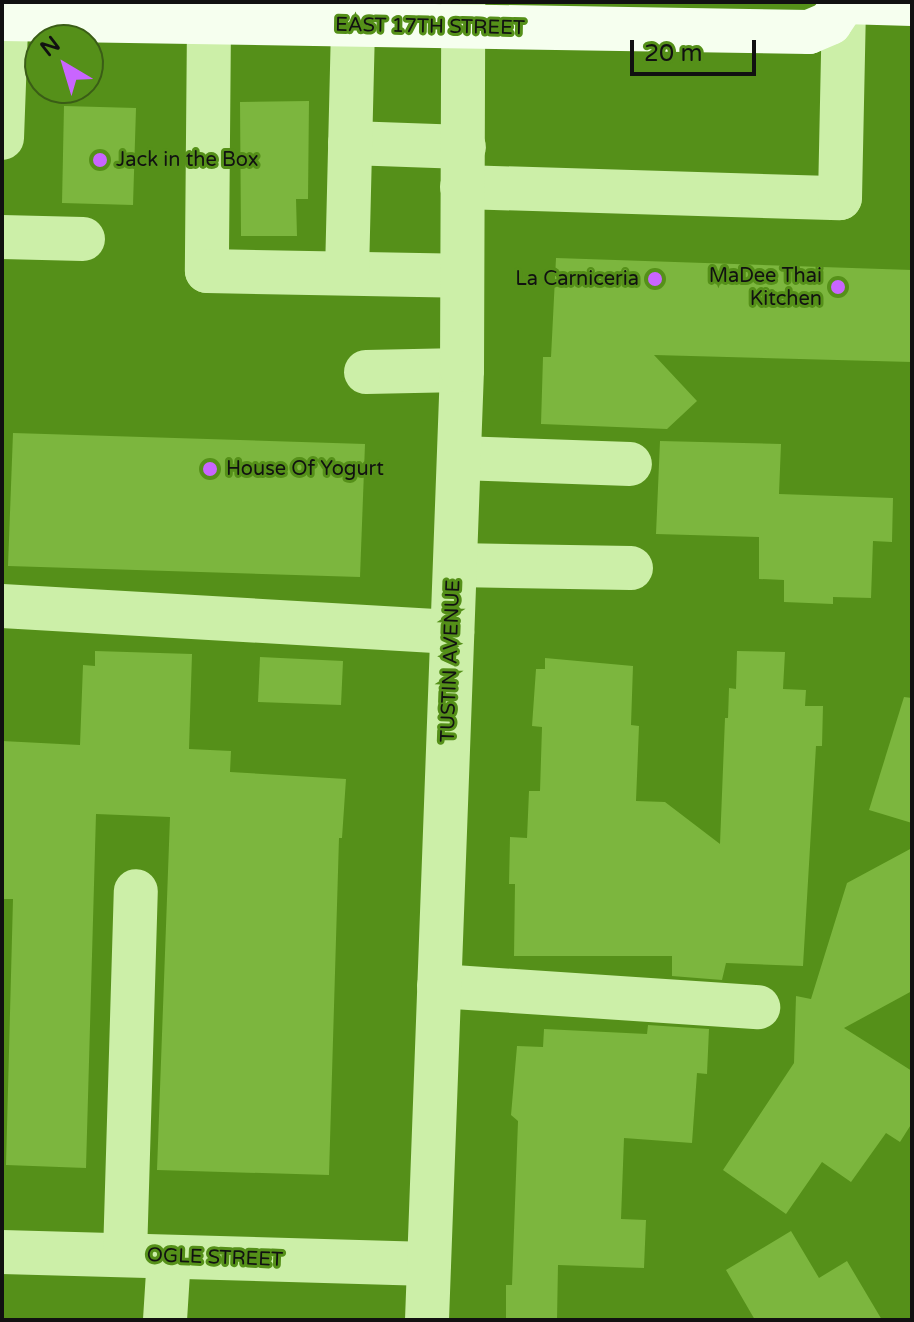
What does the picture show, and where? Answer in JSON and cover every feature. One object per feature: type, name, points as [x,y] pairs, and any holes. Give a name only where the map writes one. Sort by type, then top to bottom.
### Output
[{"type":"main road","points":[[844,2],[912,4]]},
{"type":"main road","name":"EAST 17TH STREET","points":[[5,14],[55,10],[209,23],[353,26],[464,16],[809,32],[830,23],[844,2]]},
{"type":"street","points":[[350,143],[463,167],[840,198],[844,2]]},
{"type":"street","points":[[2,138],[5,14]]},
{"type":"street","name":"TUSTIN AVENUE","points":[[427,1320],[462,370],[460,276],[464,16]]},
{"type":"street","points":[[209,23],[207,271],[460,276]]},
{"type":"street","points":[[347,273],[353,26]]},
{"type":"street","points":[[2,237],[83,239]]},
{"type":"street","points":[[366,372],[462,370]]},
{"type":"street","points":[[459,458],[630,464]]},
{"type":"street","points":[[455,565],[631,568]]},
{"type":"street","points":[[2,606],[452,632]]},
{"type":"street","points":[[125,1255],[136,891]]},
{"type":"street","points":[[439,986],[758,1007]]},
{"type":"street","name":"OGLE STREET","points":[[2,1252],[429,1264]]},
{"type":"street","points":[[165,1320],[169,1257]]},
{"type":"building","points":[[309,101],[308,199],[296,199],[297,236],[241,236],[240,102]]},
{"type":"building","name":"Jack in the Box","points":[[64,106],[136,108],[133,205],[62,203]]},
{"type":"building","points":[[556,258],[912,270],[912,362],[654,355],[697,401],[667,429],[541,424],[543,357],[551,357]]},
{"type":"building","points":[[13,433],[365,444],[360,577],[8,566]]},
{"type":"building","points":[[660,441],[781,444],[779,494],[893,498],[892,542],[873,541],[871,598],[833,597],[833,604],[784,602],[784,580],[759,579],[759,537],[656,534]]},
{"type":"building","points":[[95,651],[192,654],[189,749],[231,751],[230,772],[346,779],[342,838],[339,838],[329,1175],[157,1170],[170,817],[96,814],[86,1168],[6,1165],[13,899],[2,899],[2,741],[80,745],[83,665],[95,666]]},
{"type":"building","points":[[737,651],[785,652],[783,689],[806,690],[805,706],[823,706],[822,746],[816,746],[803,966],[726,963],[722,980],[672,976],[672,956],[514,956],[515,884],[509,884],[510,837],[527,838],[529,791],[540,791],[542,727],[532,726],[536,669],[545,669],[545,658],[633,666],[631,725],[639,726],[636,801],[665,802],[720,844],[725,718],[728,718],[729,688],[736,689]]},
{"type":"building","points":[[260,657],[343,661],[341,705],[258,702]]},
{"type":"building","points":[[904,697],[912,698],[912,823],[869,810]]},
{"type":"building","points":[[912,848],[912,991],[844,1028],[912,1071],[912,1123],[900,1142],[886,1133],[851,1182],[822,1162],[786,1214],[723,1170],[794,1063],[796,996],[811,999],[847,883]]},
{"type":"building","points":[[648,1025],[709,1029],[707,1074],[697,1073],[692,1143],[624,1138],[621,1219],[646,1220],[644,1268],[558,1265],[557,1320],[506,1320],[506,1285],[512,1285],[518,1121],[511,1115],[517,1046],[543,1047],[544,1029],[647,1034]]},
{"type":"building","points":[[791,1231],[819,1278],[847,1261],[882,1320],[755,1320],[726,1270]]},
{"type":"place","name":"Jack in the Box","points":[[100,160]]},
{"type":"place","name":"La Carniceria","points":[[655,279]]},
{"type":"place","name":"MaDee Thai Kitchen","points":[[838,287]]},
{"type":"place","name":"House Of Yogurt","points":[[210,469]]}]
